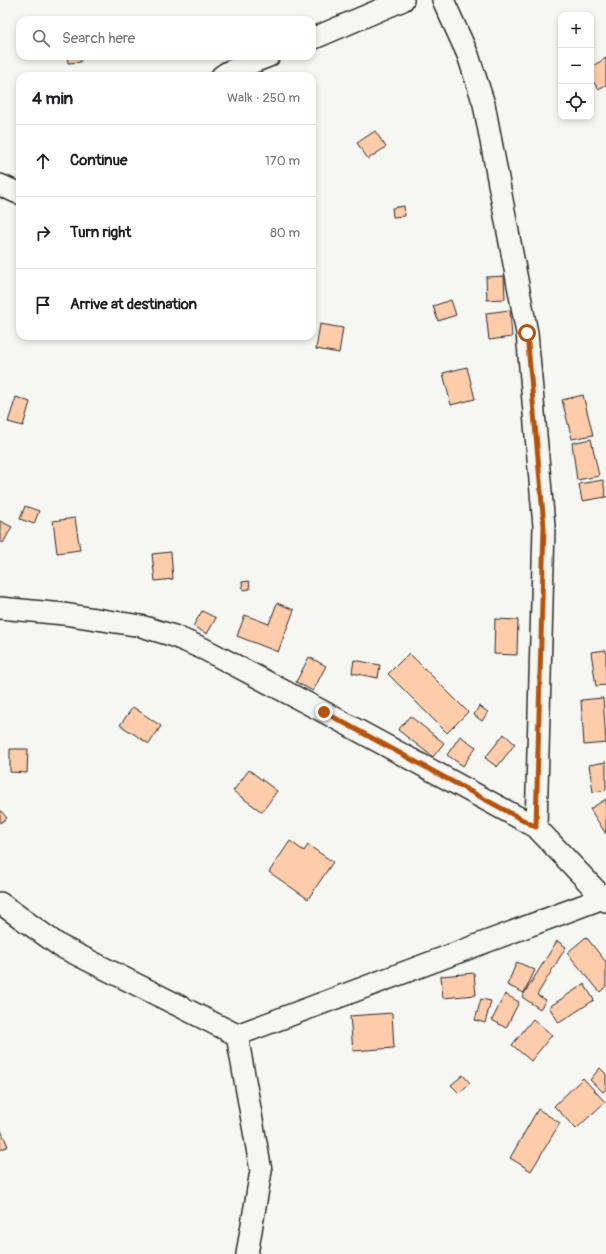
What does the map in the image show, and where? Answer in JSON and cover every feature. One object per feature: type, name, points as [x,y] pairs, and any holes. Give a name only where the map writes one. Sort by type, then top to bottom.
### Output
[{"type":"street","points":[[316,37],[403,0]]},
{"type":"street","points":[[443,0],[468,55],[484,104],[527,333],[544,526],[536,827]]},
{"type":"street","points":[[228,72],[259,60]]},
{"type":"street","points":[[0,185],[16,191]]},
{"type":"street","points":[[0,608],[80,616],[141,626],[174,636],[204,649],[311,705],[536,827],[605,899],[238,1035],[60,946],[0,903]]},
{"type":"street","points":[[238,1035],[261,1171],[247,1254]]},
{"type":"building","points":[[606,58],[606,85],[598,89],[594,83],[594,65]]},
{"type":"building","points":[[68,60],[81,60],[81,62],[68,63]]},
{"type":"building","points":[[375,131],[386,147],[368,159],[357,143]]},
{"type":"building","points":[[404,206],[405,216],[393,217],[392,208]]},
{"type":"building","points":[[504,276],[505,299],[487,300],[486,277]]},
{"type":"building","points":[[451,300],[456,315],[438,321],[433,306]]},
{"type":"building","points":[[510,310],[512,337],[489,340],[486,313]]},
{"type":"building","points":[[320,324],[343,328],[339,353],[316,349]]},
{"type":"building","points":[[467,367],[475,399],[451,405],[443,373]]},
{"type":"building","points":[[583,395],[593,435],[572,439],[562,400]]},
{"type":"building","points":[[16,397],[30,402],[23,426],[8,422]]},
{"type":"building","points":[[591,439],[599,476],[577,480],[572,443]]},
{"type":"building","points":[[603,480],[606,497],[582,501],[579,484]]},
{"type":"building","points":[[25,506],[39,511],[34,524],[20,519]]},
{"type":"building","points":[[75,518],[80,550],[57,553],[53,521]]},
{"type":"building","points":[[0,521],[12,527],[3,543],[0,541]]},
{"type":"building","points":[[171,552],[173,579],[155,581],[152,554]]},
{"type":"building","points":[[249,581],[250,589],[243,590],[242,582]]},
{"type":"building","points":[[277,603],[294,610],[278,652],[237,636],[245,615],[269,624]]},
{"type":"building","points":[[202,611],[216,618],[207,634],[193,626]]},
{"type":"building","points":[[495,619],[518,620],[517,655],[494,654]]},
{"type":"building","points":[[606,650],[606,685],[596,686],[591,652]]},
{"type":"building","points":[[409,653],[468,712],[447,733],[388,674]]},
{"type":"building","points":[[309,657],[326,666],[313,691],[296,682]]},
{"type":"building","points":[[354,660],[380,665],[378,678],[352,673]]},
{"type":"building","points":[[603,698],[606,743],[584,745],[581,700]]},
{"type":"building","points":[[479,706],[488,712],[482,721],[474,715]]},
{"type":"building","points":[[133,707],[161,726],[149,744],[120,725]]},
{"type":"building","points":[[410,716],[444,743],[433,757],[398,730]]},
{"type":"building","points":[[504,734],[515,744],[497,767],[485,758]]},
{"type":"building","points":[[460,736],[476,747],[463,766],[447,755]]},
{"type":"building","points":[[10,749],[28,749],[27,773],[10,772]]},
{"type":"building","points":[[606,762],[606,790],[593,792],[589,765]]},
{"type":"building","points":[[249,770],[277,791],[262,812],[233,791]]},
{"type":"building","points":[[606,799],[606,834],[590,809]]},
{"type":"building","points":[[0,810],[7,818],[0,823]]},
{"type":"building","points":[[290,841],[304,851],[308,845],[333,862],[308,899],[269,872]]},
{"type":"building","points":[[586,937],[606,962],[606,986],[600,992],[567,953]]},
{"type":"building","points":[[557,941],[566,947],[537,995],[546,1000],[540,1009],[522,997]]},
{"type":"building","points":[[517,962],[535,970],[524,993],[507,985]]},
{"type":"building","points":[[474,973],[476,995],[443,998],[441,976]]},
{"type":"building","points":[[584,984],[594,1000],[559,1023],[549,1007]]},
{"type":"building","points":[[505,994],[519,1002],[506,1028],[492,1020]]},
{"type":"building","points":[[481,999],[491,1001],[485,1023],[475,1020]]},
{"type":"building","points":[[392,1013],[394,1048],[353,1051],[350,1016]]},
{"type":"building","points":[[533,1019],[552,1035],[531,1061],[512,1045]]},
{"type":"building","points":[[600,1068],[606,1074],[606,1089],[603,1092],[590,1080]]},
{"type":"building","points":[[463,1075],[470,1083],[459,1093],[451,1085]]},
{"type":"building","points":[[583,1078],[605,1102],[576,1129],[554,1106]]},
{"type":"building","points":[[538,1109],[560,1123],[531,1171],[510,1158]]},
{"type":"building","points":[[0,1128],[8,1146],[0,1150]]},
{"type":"route","points":[[324,712],[536,827],[544,526],[527,333]]}]
